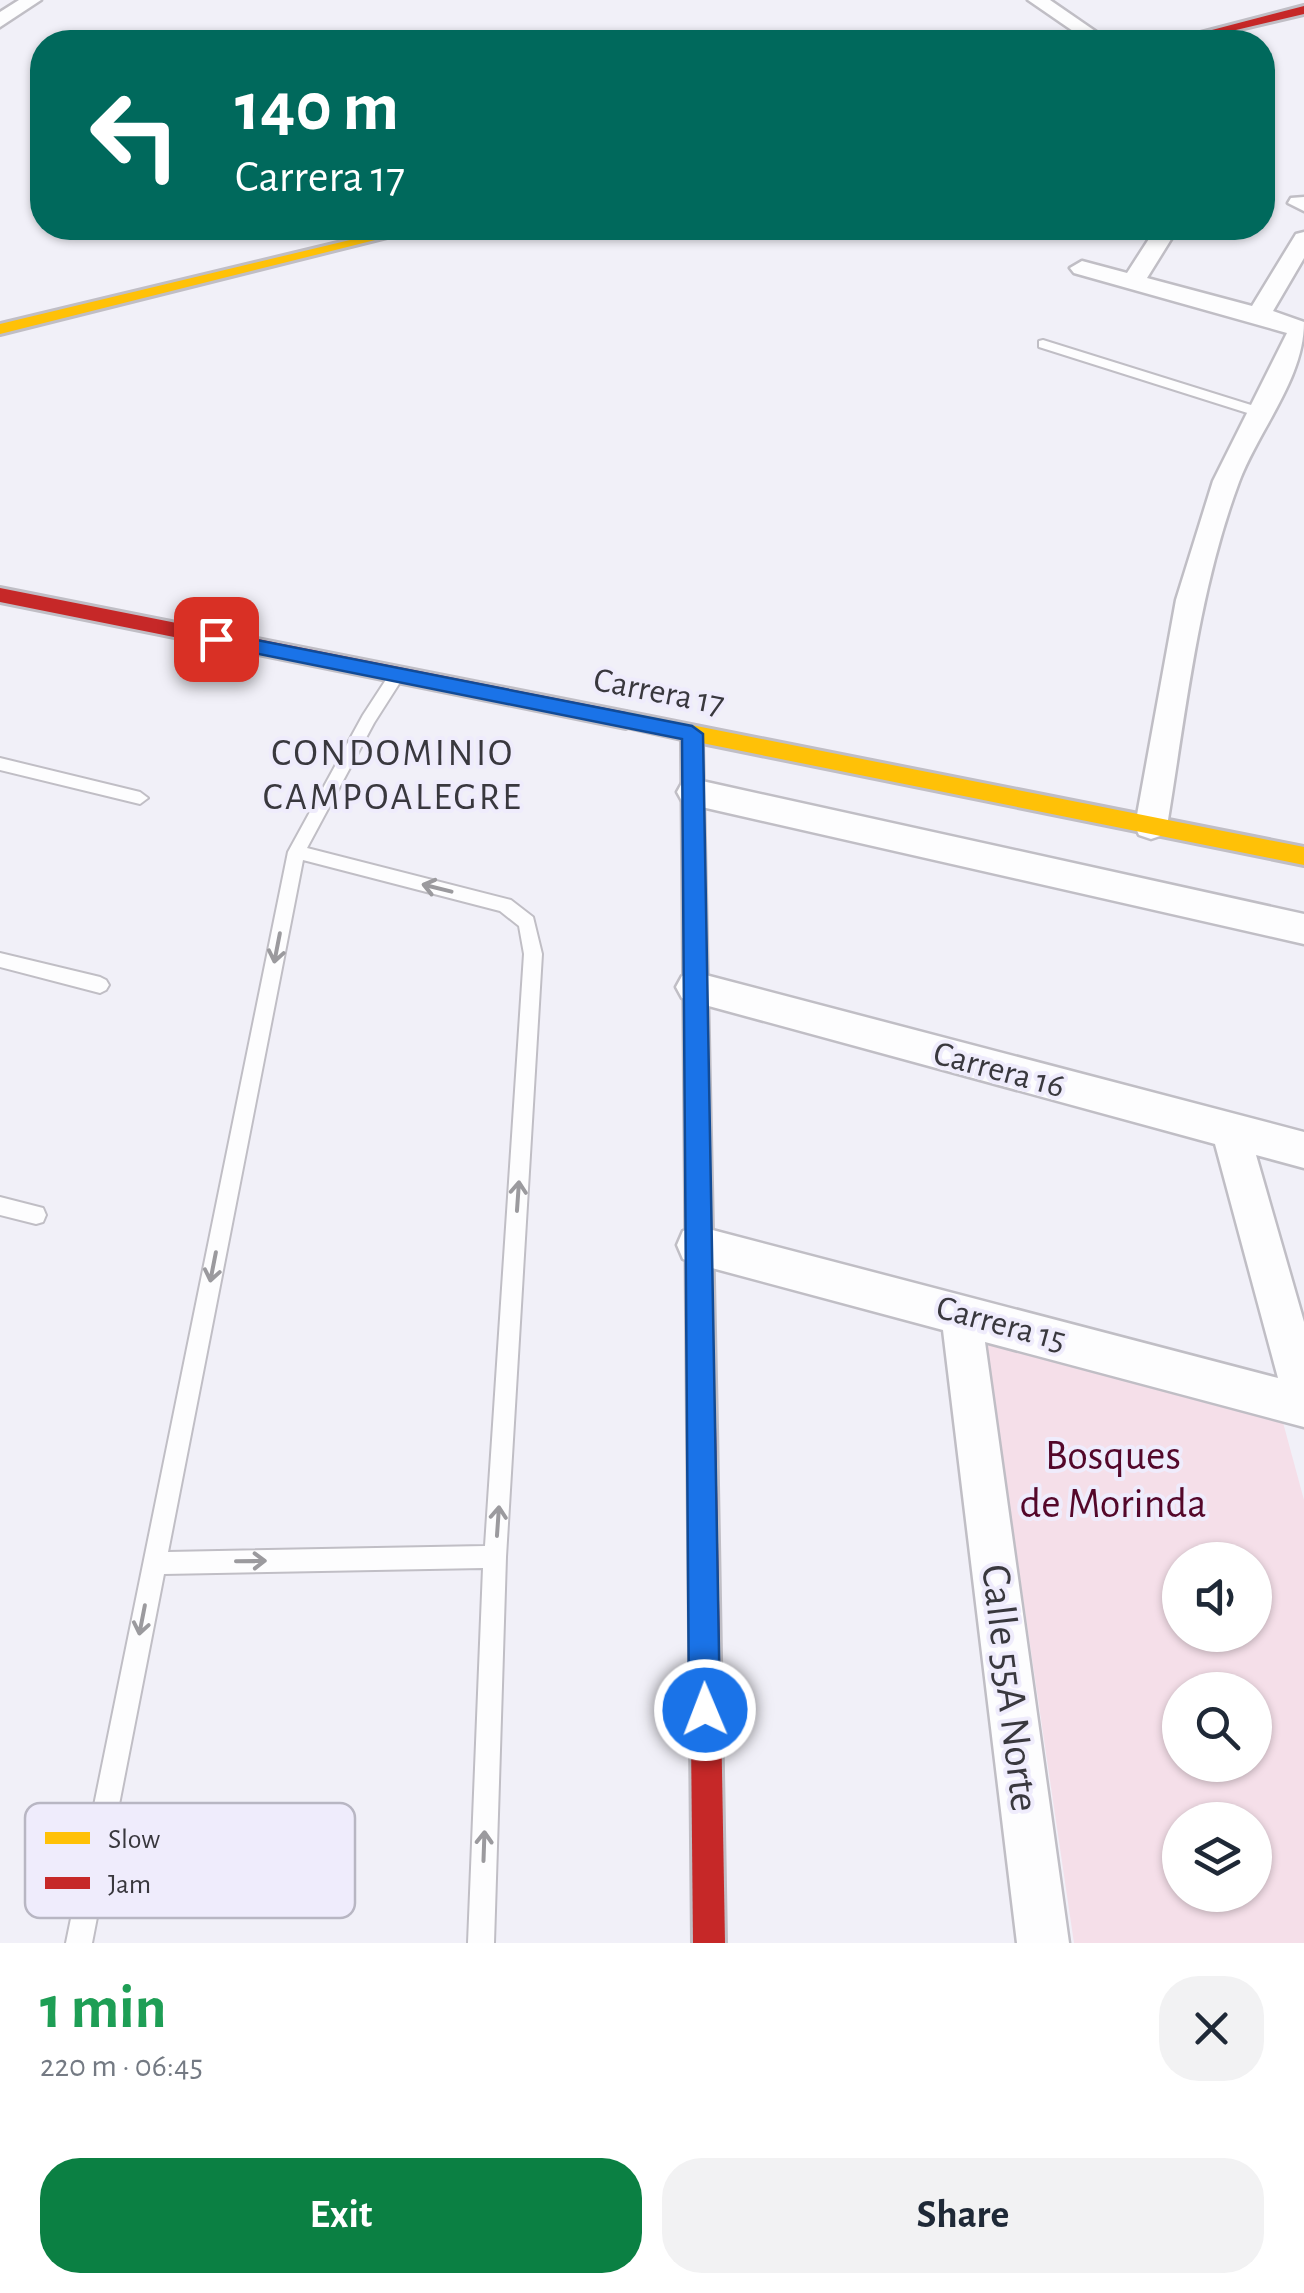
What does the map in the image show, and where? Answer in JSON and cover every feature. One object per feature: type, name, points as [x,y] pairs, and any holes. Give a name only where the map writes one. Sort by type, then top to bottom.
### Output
[{"type":"main road","points":[[1222,30],[1304,10]]},
{"type":"main road","points":[[0,329],[367,240]]},
{"type":"main road","name":"Carrera 17","points":[[0,595],[1304,856]]},
{"type":"main road","points":[[692,734],[709,1943]]},
{"type":"street","points":[[0,21],[32,0]]},
{"type":"street","points":[[1038,0],[1083,30]]},
{"type":"street","points":[[1259,314],[1304,239]]},
{"type":"street","points":[[1132,283],[1159,240]]},
{"type":"street","points":[[1082,268],[1259,314],[1293,324],[1300,332],[1226,482],[1190,600],[1150,826]]},
{"type":"street","points":[[693,792],[1304,929]]},
{"type":"street","name":"Carrera 16","points":[[694,987],[1304,1150]]},
{"type":"street","points":[[1231,1133],[1304,1396]]},
{"type":"street","name":"Carrera 15","points":[[697,1245],[1304,1406]]},
{"type":"street","name":"Calle 55A Norte","points":[[961,1313],[1043,1943]]},
{"type":"lane","points":[[1043,344],[1262,413]]},
{"type":"lane","points":[[107,1803],[296,852],[324,805],[361,726],[396,676]]},
{"type":"lane","points":[[0,764],[140,798]]},
{"type":"lane","points":[[296,852],[505,905],[527,922],[532,954],[496,1556],[481,1943]]},
{"type":"lane","points":[[0,960],[100,985]]},
{"type":"lane","points":[[0,1206],[36,1215]]},
{"type":"lane","points":[[153,1563],[496,1556]]},
{"type":"lane","points":[[80,1943],[85,1918]]},
{"type":"green space","name":"Bosques de Morinda","points":[[985,1340],[1281,1415],[1304,1500],[1304,1943],[1074,1943]]},
{"type":"traffic: slow","points":[[0,329],[367,240]]},
{"type":"traffic: slow","points":[[626,720],[1304,856]]},
{"type":"traffic: slow","points":[[692,734],[702,1427]]},
{"type":"traffic: jam","points":[[1222,30],[1304,10]]},
{"type":"traffic: jam","points":[[0,595],[626,720]]},
{"type":"traffic: jam","points":[[702,1427],[709,1943]]},
{"type":"district","name":"CONDOMINIO CAMPOALEGRE","points":[[393,776]]},
{"type":"route","points":[[216,639],[692,734],[705,1710]]}]
